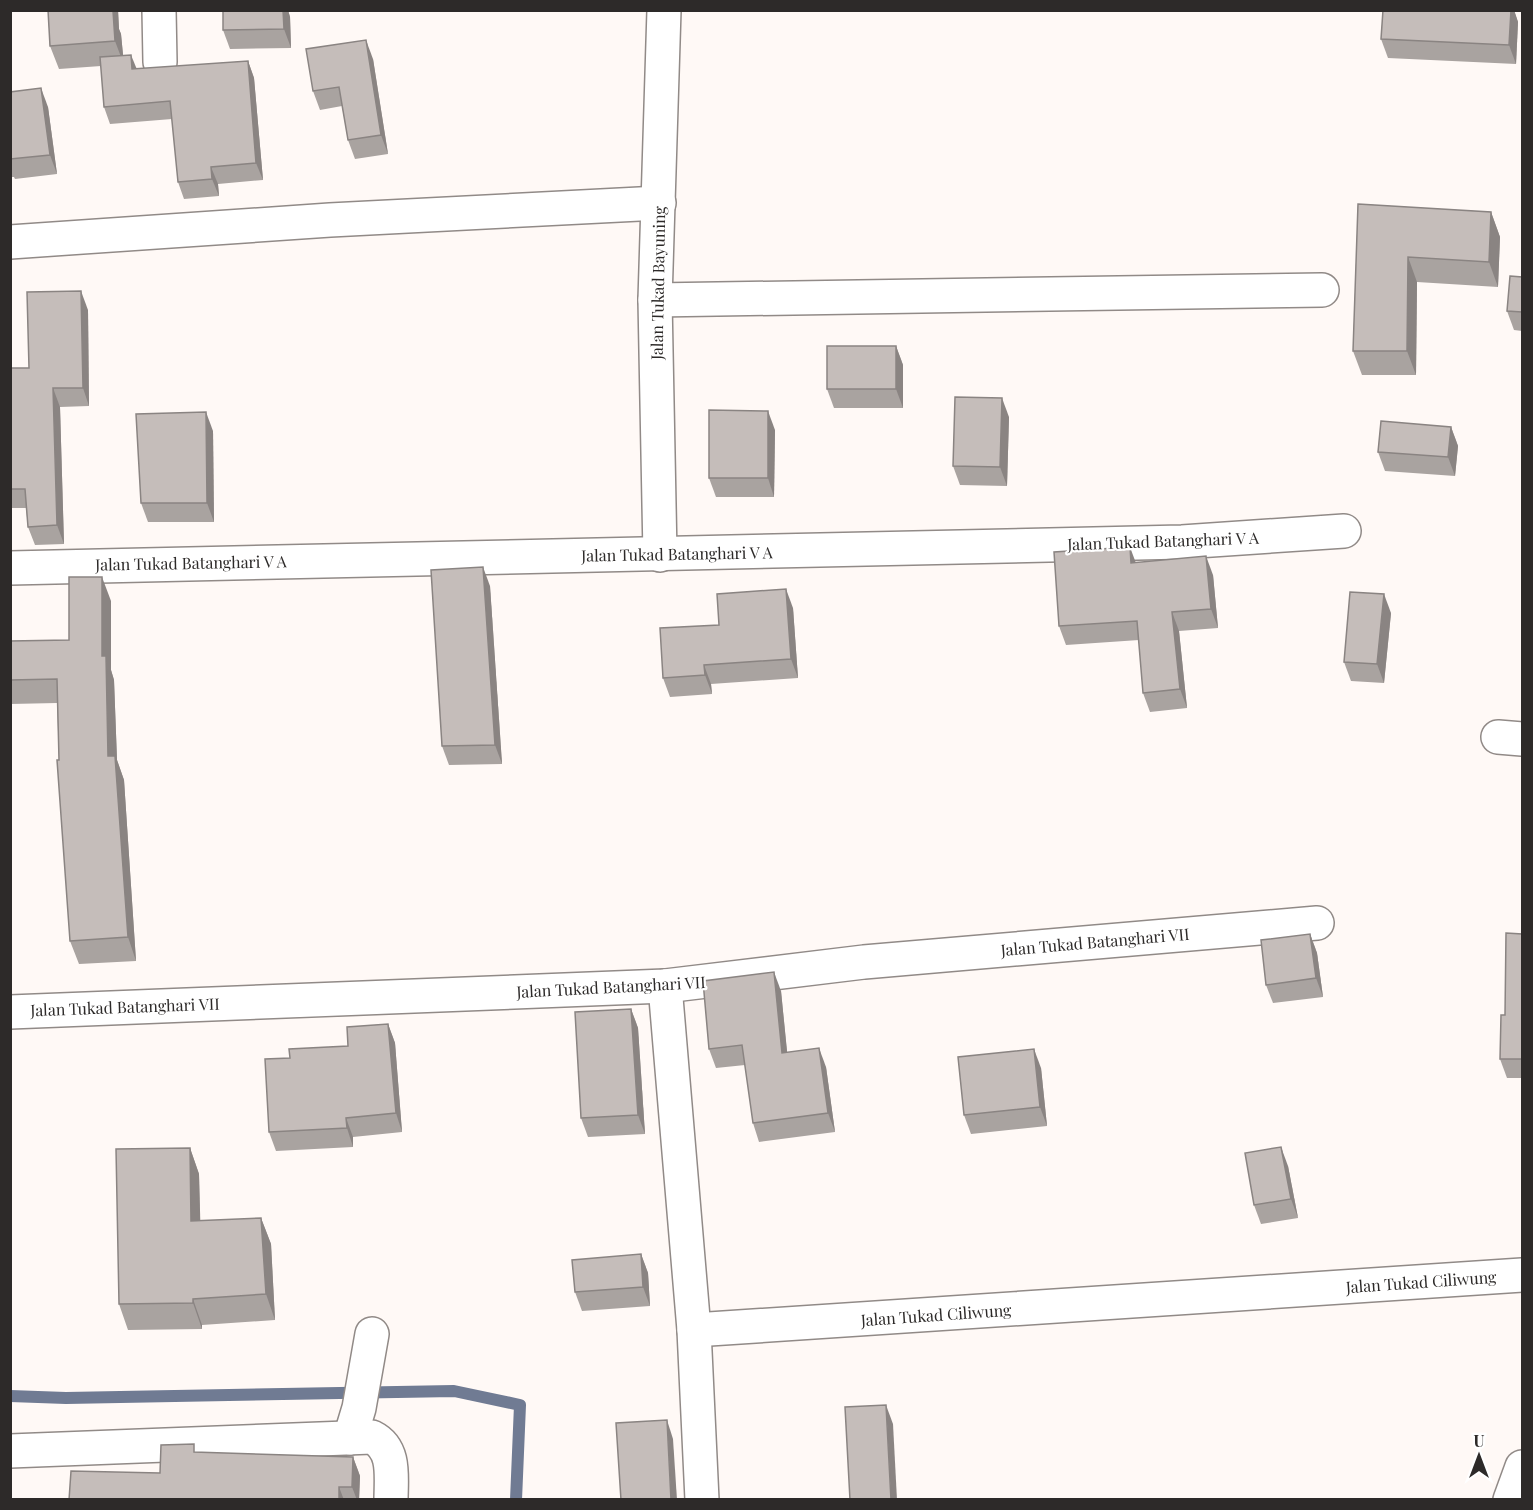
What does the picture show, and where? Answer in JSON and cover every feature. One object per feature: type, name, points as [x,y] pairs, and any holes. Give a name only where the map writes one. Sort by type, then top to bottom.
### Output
[{"type":"street","points":[[159,10],[160,62]]},
{"type":"street","name":"Jalan Tukad Bayuning","points":[[660,555],[655,300],[664,10]]},
{"type":"street","points":[[10,242],[330,220],[659,203]]},
{"type":"street","points":[[655,300],[1322,290]]},
{"type":"street","name":"Jalan Tukad Batanghari V A","points":[[10,568],[1182,542],[1344,531]]},
{"type":"street","name":"Jalan Tukad Batanghari VII","points":[[10,1011],[665,986],[864,962],[1317,923]]},
{"type":"street","points":[[665,986],[694,1330],[702,1500]]},
{"type":"street","name":"Jalan Tukad Ciliwung","points":[[694,1330],[1522,1275]]},
{"type":"street","points":[[360,1428],[372,1334]]},
{"type":"street","points":[[10,1451],[360,1428],[382,1442],[388,1453],[391,1471],[391,1500]]},
{"type":"building","points":[[48,10],[113,11],[115,41],[50,46]]},
{"type":"building","points":[[223,10],[283,10],[284,29],[223,30]]},
{"type":"building","points":[[1383,10],[1511,10],[1509,45],[1381,39]]},
{"type":"building","points":[[366,40],[381,135],[348,140],[339,87],[313,91],[306,49]]},
{"type":"building","points":[[131,55],[132,69],[248,61],[256,163],[211,167],[212,179],[178,182],[170,101],[104,107],[100,57]]},
{"type":"building","points":[[41,88],[50,155],[10,159],[10,92]]},
{"type":"building","points":[[1358,204],[1491,212],[1489,262],[1408,257],[1407,351],[1353,351]]},
{"type":"building","points":[[1510,276],[1522,277],[1522,312],[1507,311]]},
{"type":"building","points":[[81,291],[83,388],[53,388],[57,525],[28,527],[25,489],[10,489],[10,368],[29,368],[27,292]]},
{"type":"building","points":[[827,346],[896,346],[896,389],[827,389]]},
{"type":"building","points":[[955,397],[1002,398],[1000,467],[953,466]]},
{"type":"building","points":[[709,410],[768,411],[768,478],[709,478]]},
{"type":"building","points":[[206,412],[207,503],[141,503],[136,414]]},
{"type":"building","points":[[1381,421],[1451,427],[1448,457],[1378,452]]},
{"type":"building","points":[[1130,547],[1131,563],[1206,556],[1211,609],[1172,612],[1180,689],[1143,693],[1137,621],[1059,626],[1054,552]]},
{"type":"building","points":[[483,567],[495,745],[442,746],[431,570]]},
{"type":"building","points":[[69,577],[102,577],[102,656],[106,656],[108,756],[115,756],[128,937],[70,941],[57,760],[59,760],[57,679],[10,680],[10,641],[69,640]]},
{"type":"building","points":[[786,589],[791,659],[704,665],[705,675],[663,678],[660,628],[719,625],[717,594]]},
{"type":"building","points":[[1350,592],[1384,594],[1377,664],[1344,662]]},
{"type":"building","points":[[1506,933],[1522,934],[1522,1059],[1500,1059],[1501,1015],[1505,1015]]},
{"type":"building","points":[[1310,934],[1316,978],[1266,985],[1261,940]]},
{"type":"building","points":[[774,972],[782,1053],[819,1048],[828,1113],[753,1123],[742,1045],[709,1049],[703,981]]},
{"type":"building","points":[[631,1009],[638,1115],[581,1118],[575,1012]]},
{"type":"building","points":[[388,1024],[396,1113],[346,1118],[347,1128],[269,1132],[265,1059],[290,1058],[289,1049],[348,1046],[347,1027]]},
{"type":"building","points":[[1034,1049],[1040,1107],[964,1115],[958,1057]]},
{"type":"building","points":[[1281,1147],[1291,1199],[1254,1205],[1245,1153]]},
{"type":"building","points":[[190,1148],[191,1221],[261,1218],[266,1294],[193,1299],[193,1303],[119,1304],[116,1149]]},
{"type":"building","points":[[641,1254],[643,1287],[575,1292],[572,1260]]},
{"type":"building","points":[[886,1405],[891,1500],[850,1500],[845,1407]]},
{"type":"building","points":[[667,1420],[671,1500],[621,1500],[616,1423]]},
{"type":"building","points":[[194,1444],[194,1452],[353,1457],[352,1487],[339,1487],[339,1500],[69,1500],[71,1471],[160,1473],[161,1445]]},
{"type":"waterway","points":[[10,1396],[66,1398],[454,1391],[520,1405],[516,1500]]}]
